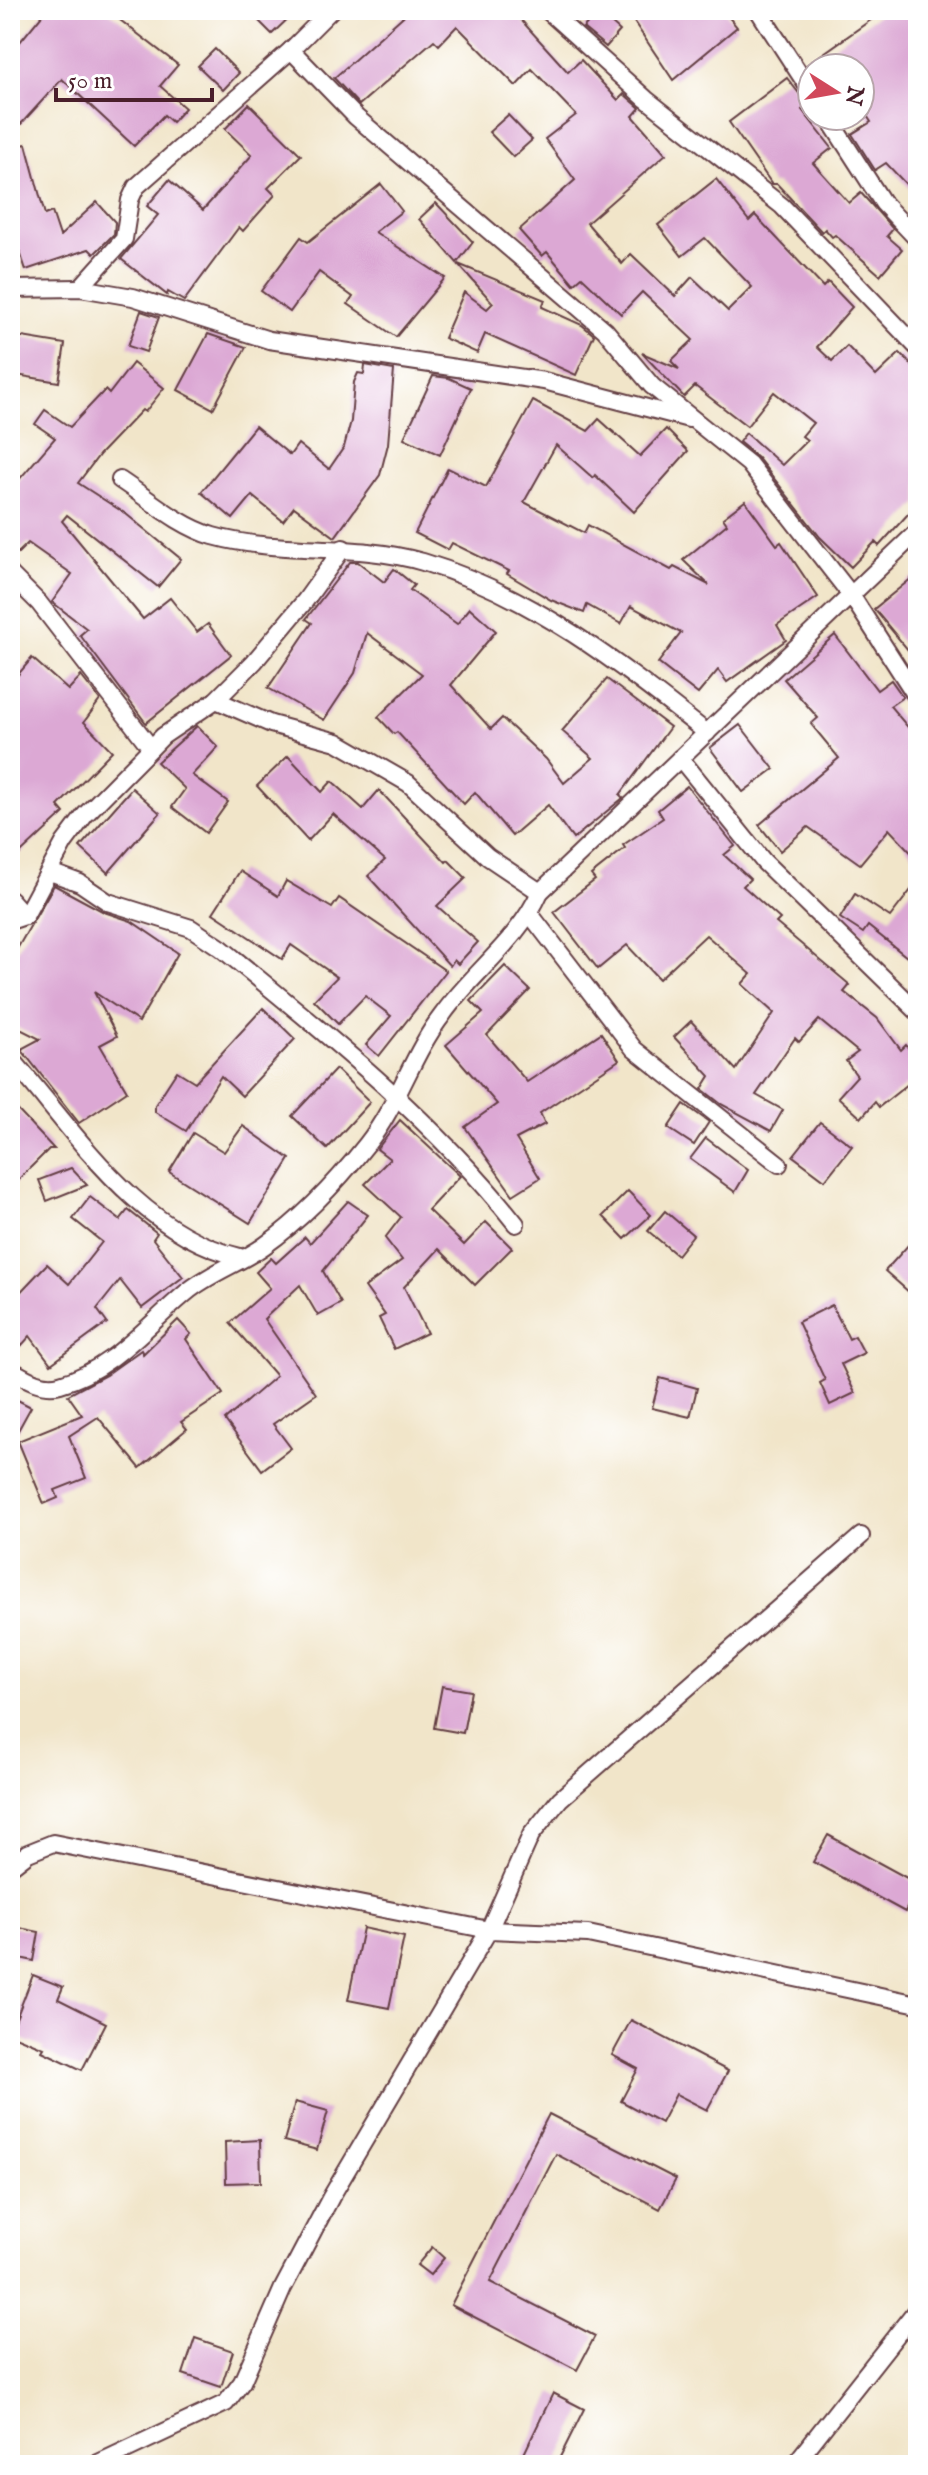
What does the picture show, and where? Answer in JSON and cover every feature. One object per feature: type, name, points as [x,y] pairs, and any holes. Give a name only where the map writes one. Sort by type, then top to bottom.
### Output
[{"type":"street","points":[[80,288],[124,239],[130,200],[136,187],[291,50],[331,10]]},
{"type":"street","points":[[547,10],[646,99],[782,206],[918,348]]},
{"type":"street","points":[[758,10],[796,68]]},
{"type":"street","points":[[291,50],[356,117],[605,330],[652,386],[749,464],[851,595],[918,699]]},
{"type":"street","points":[[837,132],[883,203],[918,240]]},
{"type":"street","points":[[10,289],[80,288],[133,297],[269,340],[544,381],[694,420]]},
{"type":"street","points":[[120,480],[182,522],[210,535],[243,543],[343,548],[422,562],[507,597],[569,629],[707,733]]},
{"type":"street","points":[[10,1369],[40,1384],[59,1385],[76,1378],[153,1324],[188,1291],[240,1257],[266,1245],[328,1192],[370,1141],[396,1097],[421,1044],[444,1011],[530,914],[540,892],[918,531]]},
{"type":"street","points":[[17,919],[85,815],[151,748],[216,700],[254,662],[305,601],[343,548]]},
{"type":"street","points":[[10,574],[39,603],[151,748]]},
{"type":"street","points":[[216,700],[271,724],[337,742],[408,783],[488,857],[540,892]]},
{"type":"street","points":[[680,758],[764,862],[918,1012]]},
{"type":"street","points":[[50,872],[80,883],[108,902],[191,928],[221,948],[396,1097],[484,1184],[516,1224]]},
{"type":"street","points":[[10,899],[17,919]]},
{"type":"street","points":[[530,914],[634,1049],[779,1164]]},
{"type":"street","points":[[10,1057],[92,1156],[139,1202],[205,1246],[240,1257]]},
{"type":"street","points":[[94,2465],[226,2403],[242,2382],[283,2288],[331,2197],[489,1930],[531,1835],[560,1799],[861,1536]]},
{"type":"street","points":[[10,1867],[28,1853],[53,1843],[489,1930],[588,1934],[918,2004]]},
{"type":"street","points":[[794,2465],[918,2308]]},
{"type":"building","points":[[46,10],[107,10],[178,65],[160,86],[185,108],[172,122],[164,115],[134,146],[62,79],[21,124],[10,113],[10,54]]},
{"type":"building","points":[[248,10],[297,10],[272,34]]},
{"type":"building","points":[[410,10],[512,10],[568,72],[581,60],[618,100],[624,94],[640,108],[633,116],[666,154],[587,223],[622,264],[631,254],[675,296],[692,277],[728,311],[752,287],[705,238],[682,256],[658,225],[716,179],[749,221],[755,215],[823,287],[828,282],[852,307],[817,347],[832,361],[847,346],[876,376],[900,353],[918,372],[918,503],[879,546],[875,542],[851,567],[820,537],[757,457],[739,442],[746,433],[782,465],[807,440],[802,436],[813,423],[774,392],[747,426],[695,386],[684,397],[642,353],[679,369],[671,361],[693,340],[642,292],[621,314],[582,277],[574,284],[547,252],[542,256],[519,230],[575,180],[545,139],[576,115],[532,69],[516,86],[457,26],[439,45],[434,40],[359,105],[334,78]]},
{"type":"building","points":[[626,10],[723,10],[737,27],[673,80]]},
{"type":"building","points":[[885,10],[918,10],[918,197],[886,163],[875,170],[852,134],[876,132],[876,52],[825,52]]},
{"type":"building","points":[[598,11],[620,31],[606,47],[583,28]]},
{"type":"building","points":[[215,49],[239,73],[223,90],[198,66]]},
{"type":"building","points":[[787,78],[796,90],[796,132],[819,132],[832,148],[813,163],[849,203],[861,193],[893,229],[887,236],[902,249],[880,275],[835,235],[832,237],[825,229],[822,232],[777,184],[772,184],[729,122]]},
{"type":"building","points":[[249,104],[301,155],[268,188],[275,195],[243,231],[239,227],[184,301],[168,292],[167,295],[121,259],[158,215],[147,206],[169,180],[203,210],[252,155],[225,129]]},
{"type":"building","points":[[508,115],[532,140],[513,157],[489,132]]},
{"type":"building","points":[[26,144],[45,215],[52,212],[60,236],[97,202],[115,222],[114,234],[94,254],[89,249],[26,270],[10,222],[10,148]]},
{"type":"building","points":[[381,184],[402,211],[375,232],[445,278],[396,337],[348,304],[353,297],[319,272],[290,312],[261,291],[301,237],[308,242]]},
{"type":"building","points":[[436,203],[473,242],[457,263],[419,219]]},
{"type":"building","points":[[458,264],[545,300],[542,307],[582,325],[594,335],[576,375],[485,334],[477,353],[444,338],[464,292],[487,309],[493,303]]},
{"type":"building","points":[[141,311],[159,317],[146,352],[128,346]]},
{"type":"building","points":[[208,334],[246,347],[213,409],[178,390]]},
{"type":"building","points":[[10,335],[65,344],[59,382],[10,374]]},
{"type":"building","points":[[133,363],[164,388],[145,412],[142,410],[100,454],[78,483],[126,514],[181,559],[158,587],[67,515],[62,521],[143,619],[170,598],[197,632],[208,624],[231,655],[146,723],[80,635],[87,629],[52,602],[72,574],[28,543],[18,553],[10,545],[10,490],[55,438],[35,424],[45,410],[70,427],[105,390],[109,394]]},
{"type":"building","points":[[365,365],[394,370],[388,444],[380,475],[335,537],[294,507],[283,521],[252,496],[233,519],[201,492],[255,426],[290,455],[298,444],[329,469],[344,447],[351,421],[354,382],[358,373],[364,374]]},
{"type":"building","points":[[433,376],[449,378],[471,388],[440,455],[404,438]]},
{"type":"building","points":[[533,401],[588,431],[599,419],[640,456],[666,429],[688,451],[634,512],[595,475],[593,478],[556,445],[524,502],[584,533],[588,525],[671,570],[674,567],[709,585],[683,560],[727,524],[723,518],[745,501],[777,545],[781,542],[818,597],[777,625],[786,640],[727,682],[718,670],[698,694],[658,663],[681,633],[631,606],[621,624],[587,605],[584,613],[551,600],[507,574],[509,571],[452,543],[448,550],[415,533],[448,468],[486,487]]},
{"type":"building","points":[[350,562],[358,562],[384,582],[394,569],[414,585],[410,590],[457,624],[470,608],[496,631],[451,685],[491,729],[502,718],[546,759],[564,783],[593,758],[562,731],[607,679],[670,727],[620,795],[623,798],[573,839],[548,805],[512,836],[475,792],[464,804],[397,732],[394,734],[378,717],[422,674],[367,633],[355,673],[324,720],[268,688],[312,623],[306,619]]},
{"type":"building","points":[[918,573],[918,662],[874,609]]},
{"type":"building","points":[[835,635],[877,690],[891,680],[903,697],[890,706],[918,739],[918,860],[889,829],[860,864],[808,827],[780,851],[759,825],[839,758],[811,724],[818,718],[784,679]]},
{"type":"building","points":[[32,658],[68,690],[81,676],[100,700],[84,722],[112,751],[58,806],[64,813],[10,863],[10,684]]},
{"type":"building","points":[[740,725],[774,769],[743,792],[710,748]]},
{"type":"building","points":[[197,726],[218,747],[192,775],[228,802],[206,833],[172,807],[185,789],[157,762]]},
{"type":"building","points":[[288,756],[322,792],[332,781],[363,809],[379,790],[446,862],[448,860],[466,878],[437,906],[478,942],[458,964],[454,960],[450,966],[368,876],[385,860],[333,814],[308,841],[257,786]]},
{"type":"building","points":[[687,786],[735,846],[724,855],[750,879],[743,886],[780,919],[776,923],[850,985],[844,992],[877,1018],[901,1050],[906,1045],[918,1059],[918,1076],[879,1107],[875,1102],[861,1118],[838,1097],[857,1076],[846,1061],[858,1052],[819,1020],[799,1042],[795,1038],[756,1095],[783,1110],[771,1131],[721,1104],[702,1089],[710,1076],[674,1037],[691,1021],[736,1070],[774,1013],[742,984],[751,974],[706,935],[659,979],[627,945],[598,969],[554,912],[595,880],[591,875],[625,848],[623,845],[663,818],[658,810]]},
{"type":"building","points":[[132,788],[160,813],[108,873],[80,847]]},
{"type":"building","points":[[240,871],[278,896],[286,881],[332,908],[339,898],[446,971],[379,1056],[366,1045],[391,1016],[365,996],[338,1024],[314,1000],[337,977],[291,945],[282,959],[213,913]]},
{"type":"building","points":[[918,881],[918,943],[907,957],[868,926],[863,933],[840,918],[855,894],[890,917]]},
{"type":"building","points":[[54,885],[104,912],[131,921],[178,953],[139,1022],[94,992],[117,1036],[100,1045],[127,1091],[79,1123],[21,1049],[40,1039],[10,1024],[10,961]]},
{"type":"building","points":[[505,966],[530,990],[487,1035],[527,1082],[601,1033],[619,1060],[540,1113],[545,1124],[516,1139],[540,1178],[513,1195],[465,1127],[497,1104],[446,1045],[483,1013],[471,1001]]},
{"type":"building","points":[[263,1008],[295,1039],[242,1096],[221,1076],[186,1131],[155,1112],[155,1105],[177,1071],[195,1082]]},
{"type":"building","points":[[336,1069],[370,1102],[327,1149],[292,1116]]},
{"type":"building","points":[[10,1102],[54,1149],[49,1149],[10,1188]]},
{"type":"building","points":[[684,1104],[709,1122],[694,1145],[668,1128]]},
{"type":"building","points":[[400,1120],[460,1176],[428,1210],[464,1245],[486,1222],[512,1248],[475,1285],[439,1249],[404,1287],[427,1333],[394,1349],[379,1318],[385,1315],[365,1287],[402,1260],[385,1238],[401,1217],[365,1184],[390,1159],[377,1149]]},
{"type":"building","points":[[820,1122],[852,1146],[825,1180],[793,1156]]},
{"type":"building","points":[[243,1126],[290,1159],[250,1223],[169,1172],[193,1133],[224,1152]]},
{"type":"building","points":[[706,1138],[748,1170],[735,1192],[690,1159]]},
{"type":"building","points":[[71,1168],[87,1185],[47,1201],[39,1180]]},
{"type":"building","points":[[628,1191],[651,1215],[625,1239],[603,1216]]},
{"type":"building","points":[[90,1197],[120,1220],[128,1210],[157,1233],[153,1239],[183,1277],[142,1308],[120,1280],[97,1309],[107,1323],[51,1364],[30,1336],[21,1346],[10,1336],[10,1303],[47,1264],[69,1284],[102,1242],[73,1219]]},
{"type":"building","points":[[348,1201],[368,1215],[323,1271],[341,1303],[318,1316],[300,1285],[264,1319],[316,1394],[273,1424],[291,1448],[262,1470],[225,1420],[276,1376],[230,1323],[270,1288],[256,1272],[271,1258],[276,1263],[305,1237],[310,1243]]},
{"type":"building","points":[[665,1211],[693,1235],[677,1255],[648,1231]]},
{"type":"building","points":[[918,1234],[918,1284],[910,1293],[885,1271]]},
{"type":"building","points":[[832,1305],[849,1339],[855,1336],[864,1353],[841,1364],[855,1393],[830,1405],[820,1383],[825,1380],[798,1322]]},
{"type":"building","points":[[178,1320],[191,1334],[186,1339],[223,1394],[181,1422],[187,1429],[140,1468],[98,1417],[69,1436],[86,1478],[55,1490],[58,1498],[44,1504],[18,1441],[82,1415],[68,1395],[106,1375],[141,1350],[143,1354]]},
{"type":"building","points":[[660,1378],[697,1388],[690,1417],[652,1408]]},
{"type":"building","points":[[10,1396],[31,1407],[10,1445]]},
{"type":"building","points":[[442,1686],[471,1691],[463,1733],[434,1728]]},
{"type":"building","points":[[828,1835],[918,1884],[905,1912],[813,1862]]},
{"type":"building","points":[[10,1926],[39,1932],[34,1961],[10,1956]]},
{"type":"building","points":[[363,1928],[404,1937],[389,2008],[348,2000]]},
{"type":"building","points":[[33,1975],[63,1987],[58,1999],[106,2023],[82,2070],[42,2051],[44,2048],[10,2034]]},
{"type":"building","points":[[631,2020],[728,2071],[707,2110],[676,2094],[661,2123],[621,2101],[638,2069],[612,2055]]},
{"type":"building","points":[[295,2102],[328,2111],[317,2150],[284,2141]]},
{"type":"building","points":[[549,2114],[676,2179],[660,2209],[556,2154],[490,2282],[595,2336],[577,2370],[451,2305]]},
{"type":"building","points":[[260,2140],[261,2182],[226,2183],[225,2142]]},
{"type":"building","points":[[432,2247],[444,2258],[430,2275],[417,2265]]},
{"type":"building","points":[[195,2338],[233,2351],[221,2387],[183,2374]]},
{"type":"building","points":[[553,2393],[584,2409],[556,2465],[536,2465],[522,2458]]}]
